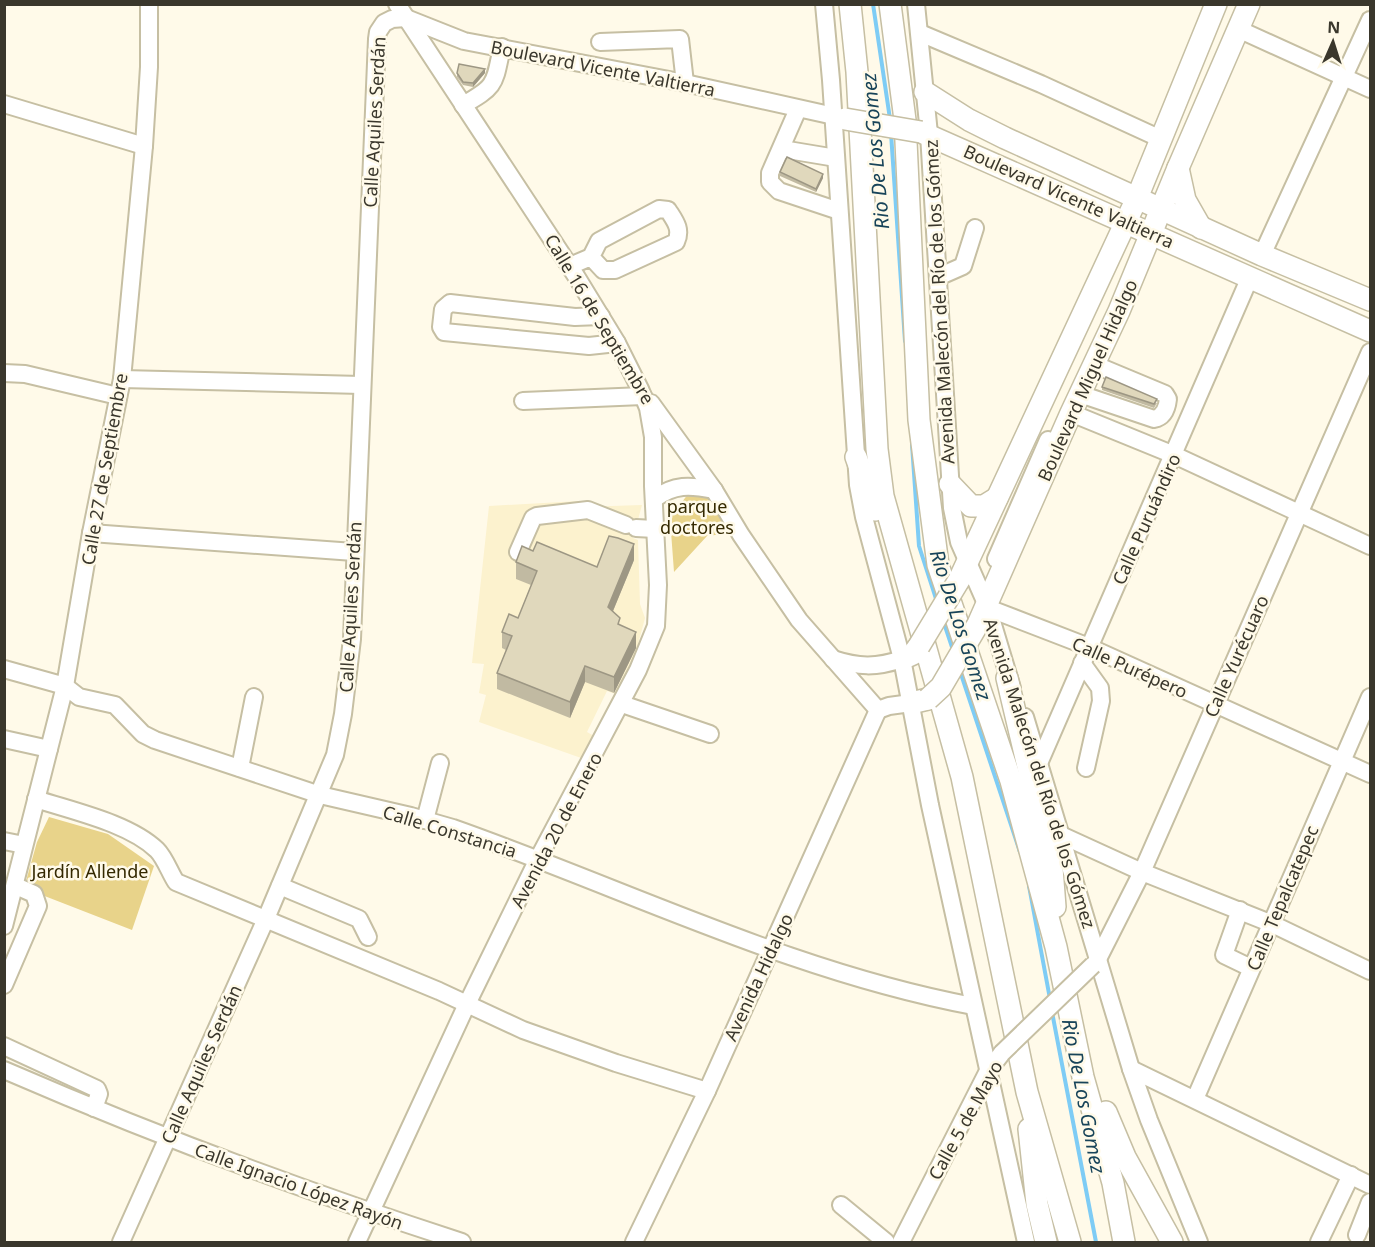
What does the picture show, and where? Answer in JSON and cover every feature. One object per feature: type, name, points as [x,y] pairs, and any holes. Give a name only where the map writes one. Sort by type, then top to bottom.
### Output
[{"type":"main road","points":[[850,4],[857,72],[879,472],[892,533],[975,827],[1027,1092],[1070,1242]]},
{"type":"main road","name":"Boulevard Miguel Hidalgo","points":[[902,659],[915,652],[965,570],[997,498],[1138,229],[1149,204],[1151,164],[1216,4]]},
{"type":"main road","name":"Boulevard Miguel Hidalgo","points":[[920,701],[941,687],[982,608],[1140,263],[1138,229],[1149,204],[1178,168],[1250,4]]},
{"type":"main road","name":"Avenida Malecón del Río de los Gómez","points":[[891,8],[905,120],[919,420],[938,565],[1011,781],[1056,947],[1073,1031],[1113,1183],[1124,1242]]},
{"type":"main road","name":"Boulevard Vicente Valtierra","points":[[925,92],[969,120],[1149,204],[1262,255],[1371,300]]},
{"type":"main road","name":"Boulevard Vicente Valtierra","points":[[839,118],[925,133],[956,145],[1138,229],[1207,257],[1371,331]]},
{"type":"main road","points":[[956,145],[956,131],[969,120]]},
{"type":"main road","points":[[1105,183],[1151,164]]},
{"type":"main road","points":[[1178,168],[1185,200],[1201,228]]},
{"type":"main road","points":[[1140,263],[1174,255],[1207,257]]},
{"type":"main road","points":[[856,457],[900,592],[921,640]]},
{"type":"main road","points":[[950,484],[971,506],[984,506],[997,498]]},
{"type":"main road","points":[[1007,678],[1052,868],[1056,947]]},
{"type":"main road","points":[[1073,1031],[1117,1140],[1172,1242]]},
{"type":"main road","points":[[1027,1092],[1033,1175],[1046,1242]]},
{"type":"street","name":"Calle 27 de Septiembre","points":[[4,926],[65,686],[91,533],[122,379],[144,146],[149,67],[149,4]]},
{"type":"street","points":[[824,4],[839,118],[836,158],[839,211],[856,457],[864,517],[902,659],[920,701],[973,1006],[1026,1242]]},
{"type":"street","name":"Avenida Malecón del Río de los Gómez","points":[[916,4],[925,92],[925,133],[939,277],[950,484],[955,526],[965,570],[982,608],[1040,761],[1096,962],[1131,1069],[1197,1239]]},
{"type":"street","points":[[1149,204],[1227,4]]},
{"type":"street","points":[[1149,204],[1242,4]]},
{"type":"street","name":"Boulevard Vicente Valtierra","points":[[401,11],[464,41],[685,83],[839,118]]},
{"type":"street","name":"Calle 16 de Septiembre","points":[[401,11],[570,266],[617,343],[643,396],[649,399],[714,490],[741,535],[799,620],[878,710]]},
{"type":"street","name":"Calle Aquiles Serdán","points":[[121,1242],[265,921],[335,755],[343,714],[352,639],[361,385],[378,32],[401,11]]},
{"type":"street","points":[[1262,255],[1371,20]]},
{"type":"street","points":[[1238,28],[1371,89]]},
{"type":"street","points":[[920,33],[1041,84],[1161,139]]},
{"type":"street","points":[[600,42],[681,39],[685,83]]},
{"type":"street","points":[[463,105],[489,90],[493,85],[502,47]]},
{"type":"street","points":[[4,104],[144,146]]},
{"type":"street","points":[[798,109],[783,149],[770,172],[772,185],[779,191],[839,211]]},
{"type":"street","points":[[783,149],[836,158]]},
{"type":"street","points":[[570,266],[591,257],[599,241],[658,209],[668,210],[678,226],[679,235],[676,242],[615,270],[603,270],[591,257]]},
{"type":"street","points":[[939,277],[963,266],[975,228]]},
{"type":"street","points":[[965,570],[1138,229]]},
{"type":"street","points":[[982,608],[1024,491],[1138,229]]},
{"type":"street","name":"Calle Puruándiro","points":[[1040,761],[1250,277]]},
{"type":"street","points":[[601,316],[574,317],[450,303],[443,309],[441,327],[444,332],[578,345],[617,343]]},
{"type":"street","name":"Calle Yurécuaro","points":[[1096,962],[1142,872],[1371,352]]},
{"type":"street","points":[[1080,394],[1154,419],[1159,418],[1165,411],[1168,399],[1165,394],[1094,364]]},
{"type":"street","points":[[4,373],[25,375],[118,396]]},
{"type":"street","points":[[122,379],[361,385]]},
{"type":"street","points":[[523,401],[643,396]]},
{"type":"street","name":"Avenida 20 de Enero","points":[[357,1242],[467,1004],[538,860],[622,704],[656,626],[658,585],[653,437],[651,417],[643,396]]},
{"type":"street","points":[[1071,413],[1174,455],[1371,546]]},
{"type":"street","points":[[654,499],[680,486],[714,490]]},
{"type":"street","points":[[518,552],[533,518],[537,516],[588,510],[631,527],[655,529]]},
{"type":"street","points":[[91,533],[354,552]]},
{"type":"street","name":"Calle Purépero","points":[[982,608],[1089,647],[1371,774]]},
{"type":"street","name":"Boulevard Miguel Hidalgo","points":[[831,658],[856,666],[872,667],[902,659]]},
{"type":"street","points":[[1082,663],[1100,688],[1101,701],[1086,768]]},
{"type":"street","name":"Calle Constancia","points":[[4,669],[65,686],[79,697],[115,705],[143,734],[155,740],[320,795],[425,820],[538,860],[704,927],[899,988],[973,1006]]},
{"type":"street","points":[[240,768],[254,697]]},
{"type":"street","name":"Calle Tepalcatepec","points":[[1195,1099],[1270,923],[1371,697]]},
{"type":"street","points":[[878,710],[889,705],[920,701]]},
{"type":"street","points":[[622,704],[710,734]]},
{"type":"street","name":"Avenida Hidalgo","points":[[634,1242],[772,949],[878,710]]},
{"type":"street","points":[[4,739],[49,749]]},
{"type":"street","points":[[425,820],[440,763]]},
{"type":"street","points":[[36,799],[111,824],[140,838],[158,851],[177,882],[265,921],[554,1041],[706,1091]]},
{"type":"street","points":[[1061,835],[1142,872],[1270,923],[1371,971]]},
{"type":"street","points":[[4,841],[24,845]]},
{"type":"street","points":[[4,985],[38,906],[34,894],[16,886]]},
{"type":"street","points":[[280,886],[359,919],[368,937]]},
{"type":"street","points":[[1240,910],[1224,955],[1251,968]]},
{"type":"street","name":"Calle 5 de Mayo","points":[[901,1242],[988,1071],[1002,1053],[1096,962]]},
{"type":"street","points":[[4,1046],[97,1089],[99,1094],[94,1108]]},
{"type":"street","points":[[1131,1069],[1371,1185]]},
{"type":"street","name":"Calle Ignacio López Rayón","points":[[4,1070],[168,1139],[371,1213],[462,1242]]},
{"type":"street","points":[[1319,1242],[1351,1175]]},
{"type":"street","points":[[841,1205],[886,1242]]},
{"type":"street","points":[[1357,1235],[1369,1211]]},
{"type":"street","points":[[1197,1239],[1212,1242]]},
{"type":"shaded area","points":[[579,501],[580,507],[642,505],[633,538],[638,540],[640,604],[645,618],[637,648],[636,667],[621,696],[607,691],[587,732],[594,736],[584,759],[479,722],[486,695],[479,693],[484,664],[472,663],[489,506]]},
{"type":"green space","name":"parque doctores","points":[[688,494],[708,496],[732,533],[707,536],[674,572],[670,518]]},
{"type":"green space","name":"Jardín Allende","points":[[49,817],[108,834],[154,866],[132,930],[24,888],[37,842]]},
{"type":"building","points":[[459,64],[485,69],[473,83],[463,82],[457,73]]},
{"type":"building","points":[[787,157],[823,174],[816,189],[780,172]]},
{"type":"building","points":[[1106,377],[1157,399],[1154,404],[1102,387]]},
{"type":"building","points":[[609,536],[634,544],[608,607],[620,618],[618,624],[636,632],[614,677],[585,666],[570,702],[497,673],[512,636],[502,632],[509,614],[518,618],[537,571],[516,562],[522,546],[533,551],[537,542],[597,567]]},
{"type":"waterway","name":"Rio De Los Gomez","points":[[873,4],[890,119]]},
{"type":"waterway","name":"Rio De Los Gomez","points":[[891,133],[905,341]]},
{"type":"waterway","name":"Rio De Los Gomez","points":[[912,444],[919,546],[937,602]]},
{"type":"waterway","name":"Rio De Los Gomez","points":[[943,620],[953,650]]},
{"type":"waterway","name":"Rio De Los Gomez","points":[[960,671],[1020,852]]},
{"type":"waterway","name":"Rio De Los Gomez","points":[[1029,886],[1050,999]]},
{"type":"waterway","name":"Rio De Los Gomez","points":[[1052,1012],[1096,1242]]}]
